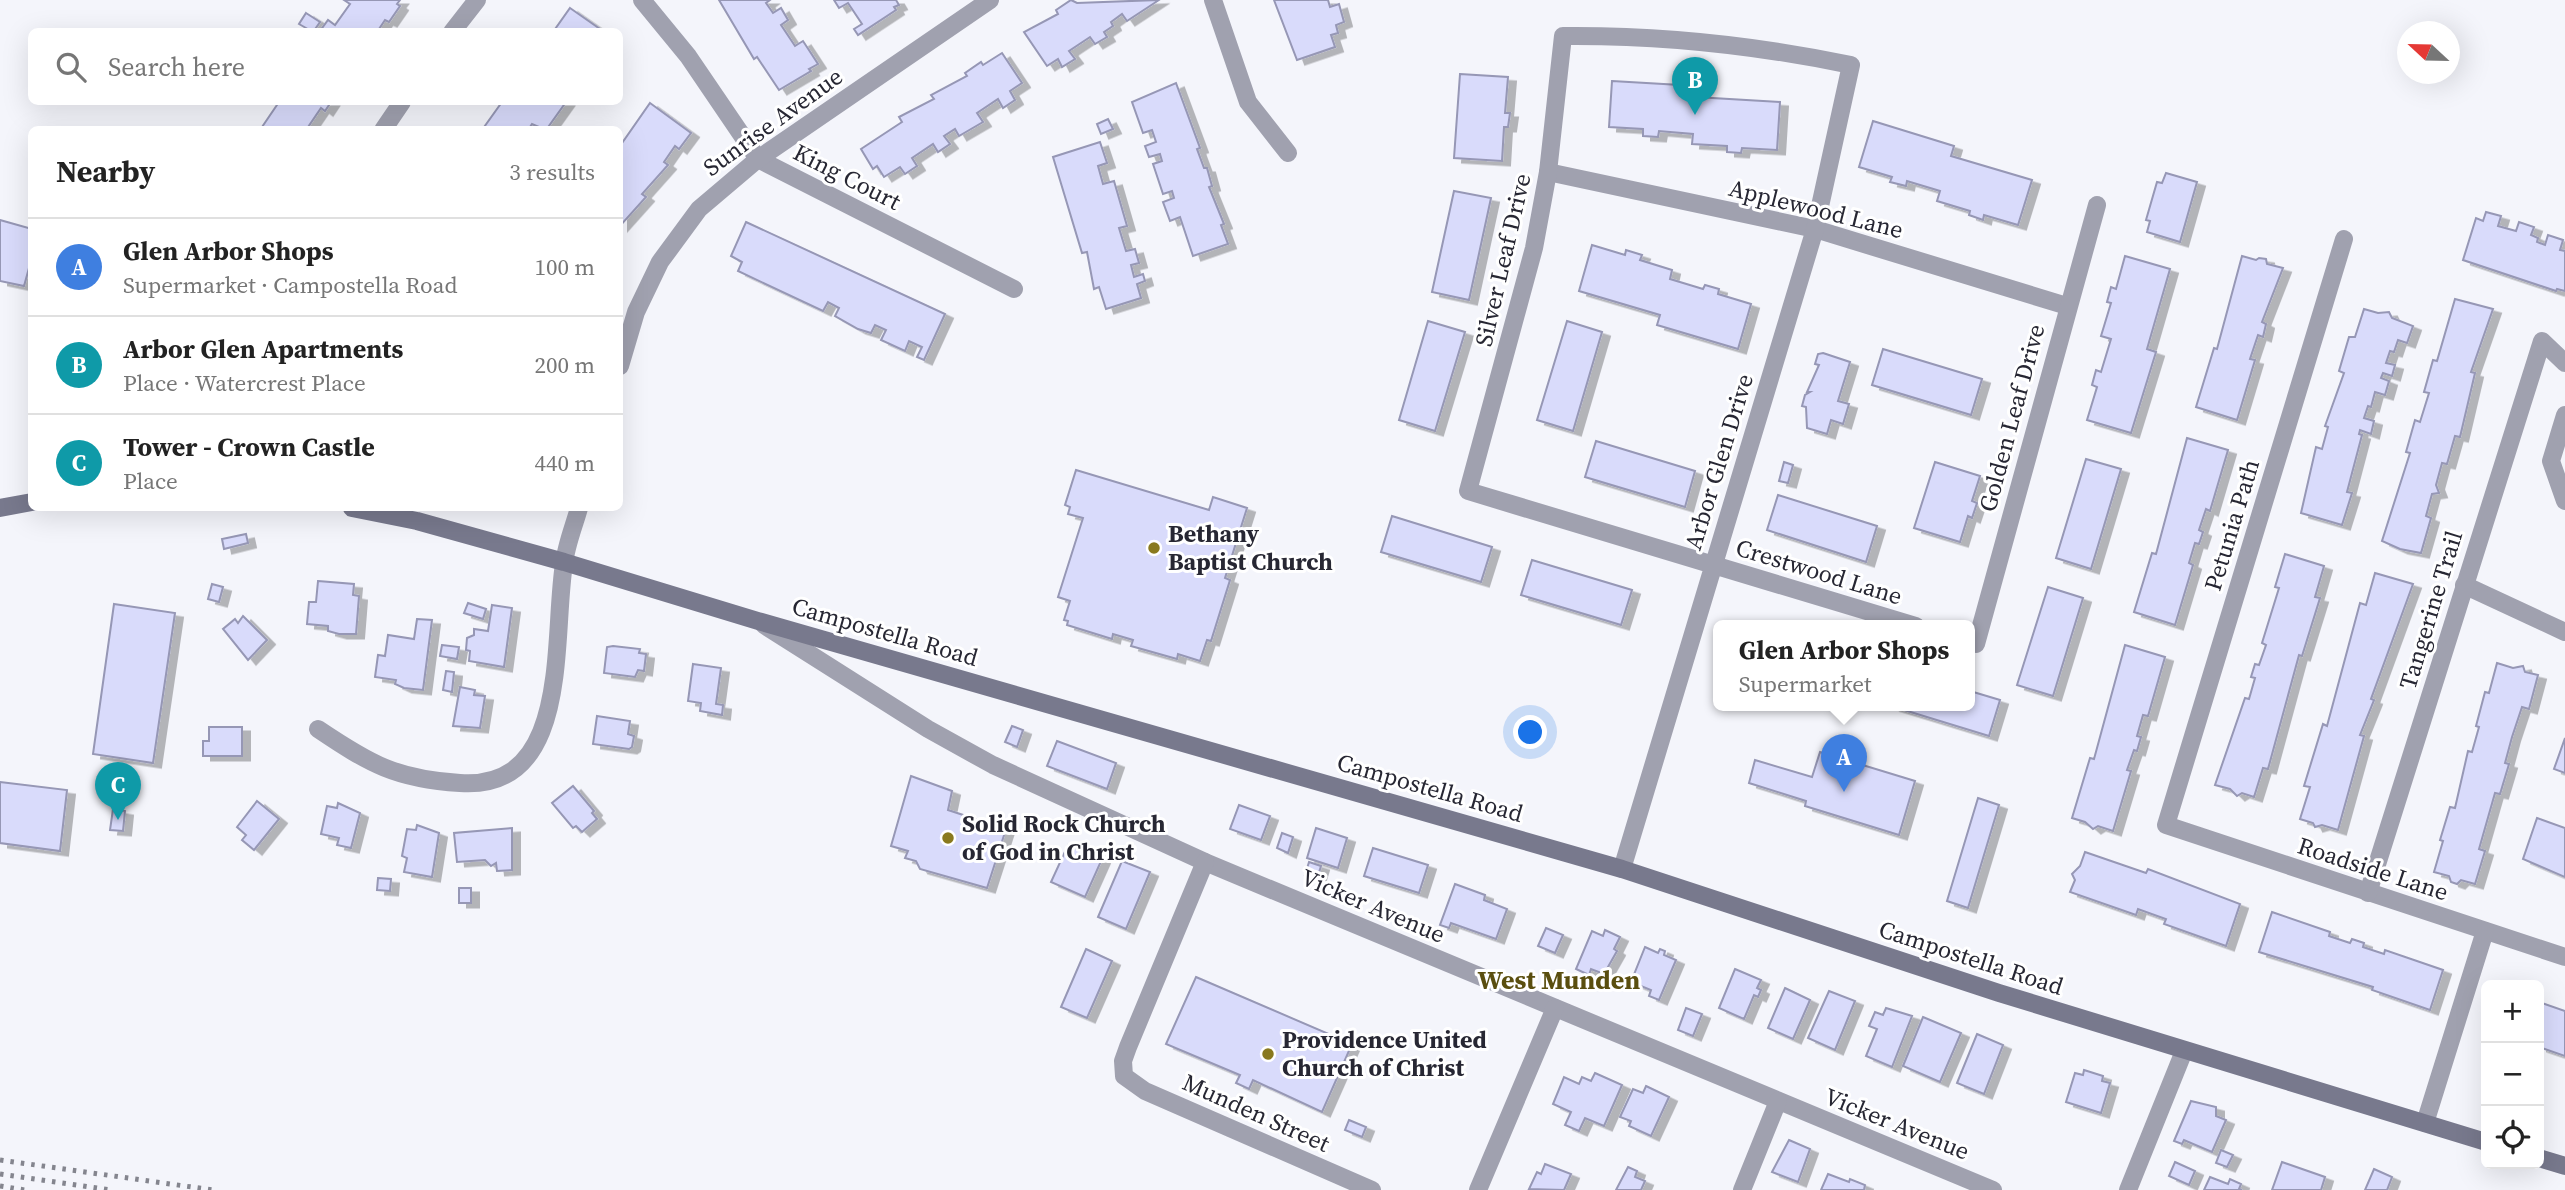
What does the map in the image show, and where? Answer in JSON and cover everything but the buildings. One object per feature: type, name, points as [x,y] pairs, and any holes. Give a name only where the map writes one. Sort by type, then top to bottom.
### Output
[{"type":"main road","points":[[0,508],[28,503]]},
{"type":"main road","name":"Campostella Road","points":[[367,511],[417,521],[564,562],[758,621],[1622,869],[2184,1051],[2481,1141]]},
{"type":"main road","points":[[2544,1160],[2565,1166]]},
{"type":"street","points":[[455,28],[477,0]]},
{"type":"street","name":"King Court","points":[[642,0],[688,56],[758,159],[1014,289]]},
{"type":"street","name":"Sunrise Avenue","points":[[623,356],[636,312],[660,262],[699,209],[758,159],[969,6],[990,0]]},
{"type":"street","points":[[1213,0],[1248,102],[1288,153]]},
{"type":"street","name":"Arbor Glen Drive","points":[[1563,36],[1694,39],[1792,52],[1851,65],[1815,229],[1622,869]]},
{"type":"street","name":"Silver Leaf Drive","points":[[1468,491],[1516,321],[1548,173],[1563,36]]},
{"type":"street","points":[[386,126],[400,105]]},
{"type":"street","name":"Applewood Lane","points":[[1548,173],[1815,229],[2067,306]]},
{"type":"street","name":"Golden Leaf Drive","points":[[1975,636],[2098,205]]},
{"type":"street","name":"Petunia Path","points":[[2166,825],[2344,239]]},
{"type":"street","name":"Tangerine Trail","points":[[2368,893],[2542,341],[2565,363]]},
{"type":"street","points":[[2565,415],[2551,461],[2565,501]]},
{"type":"street","name":"Crestwood Lane","points":[[1468,491],[1896,620]]},
{"type":"street","points":[[318,729],[369,763],[406,776],[476,785],[502,779],[524,764],[540,741],[549,701],[564,562],[578,511]]},
{"type":"street","points":[[2464,585],[2565,632]]},
{"type":"street","name":"Vicker Avenue","points":[[758,621],[928,729],[993,765],[1205,862],[1993,1190]]},
{"type":"street","name":"Roadside Lane","points":[[2166,825],[2565,957]]},
{"type":"street","name":"Munden Street","points":[[1205,862],[1128,1046],[1123,1061],[1124,1076],[1145,1091],[1372,1190]]},
{"type":"street","points":[[2425,1124],[2485,931]]},
{"type":"street","points":[[1478,1190],[1555,1008]]},
{"type":"street","points":[[2128,1190],[2184,1051]]},
{"type":"street","points":[[1742,1190],[1778,1101]]},
{"type":"railway","points":[[0,1160],[213,1190]]},
{"type":"railway","points":[[0,1174],[111,1190]]},
{"type":"railway","points":[[0,1186],[25,1190]]},
{"type":"place","name":"Arbor Glen Apartments","points":[[1695,115]]},
{"type":"place","name":"Bethany Baptist Church","points":[[1154,548]]},
{"type":"place","name":"Glen Arbor Shops","points":[[1844,792]]},
{"type":"place","name":"Tower - Crown Castle","points":[[118,820]]},
{"type":"place","name":"Solid Rock Church of God in Christ","points":[[948,838]]},
{"type":"place","name":"Providence United Church of Christ","points":[[1268,1054]]},
{"type":"district","name":"West Munden","points":[[1559,980]]}]
